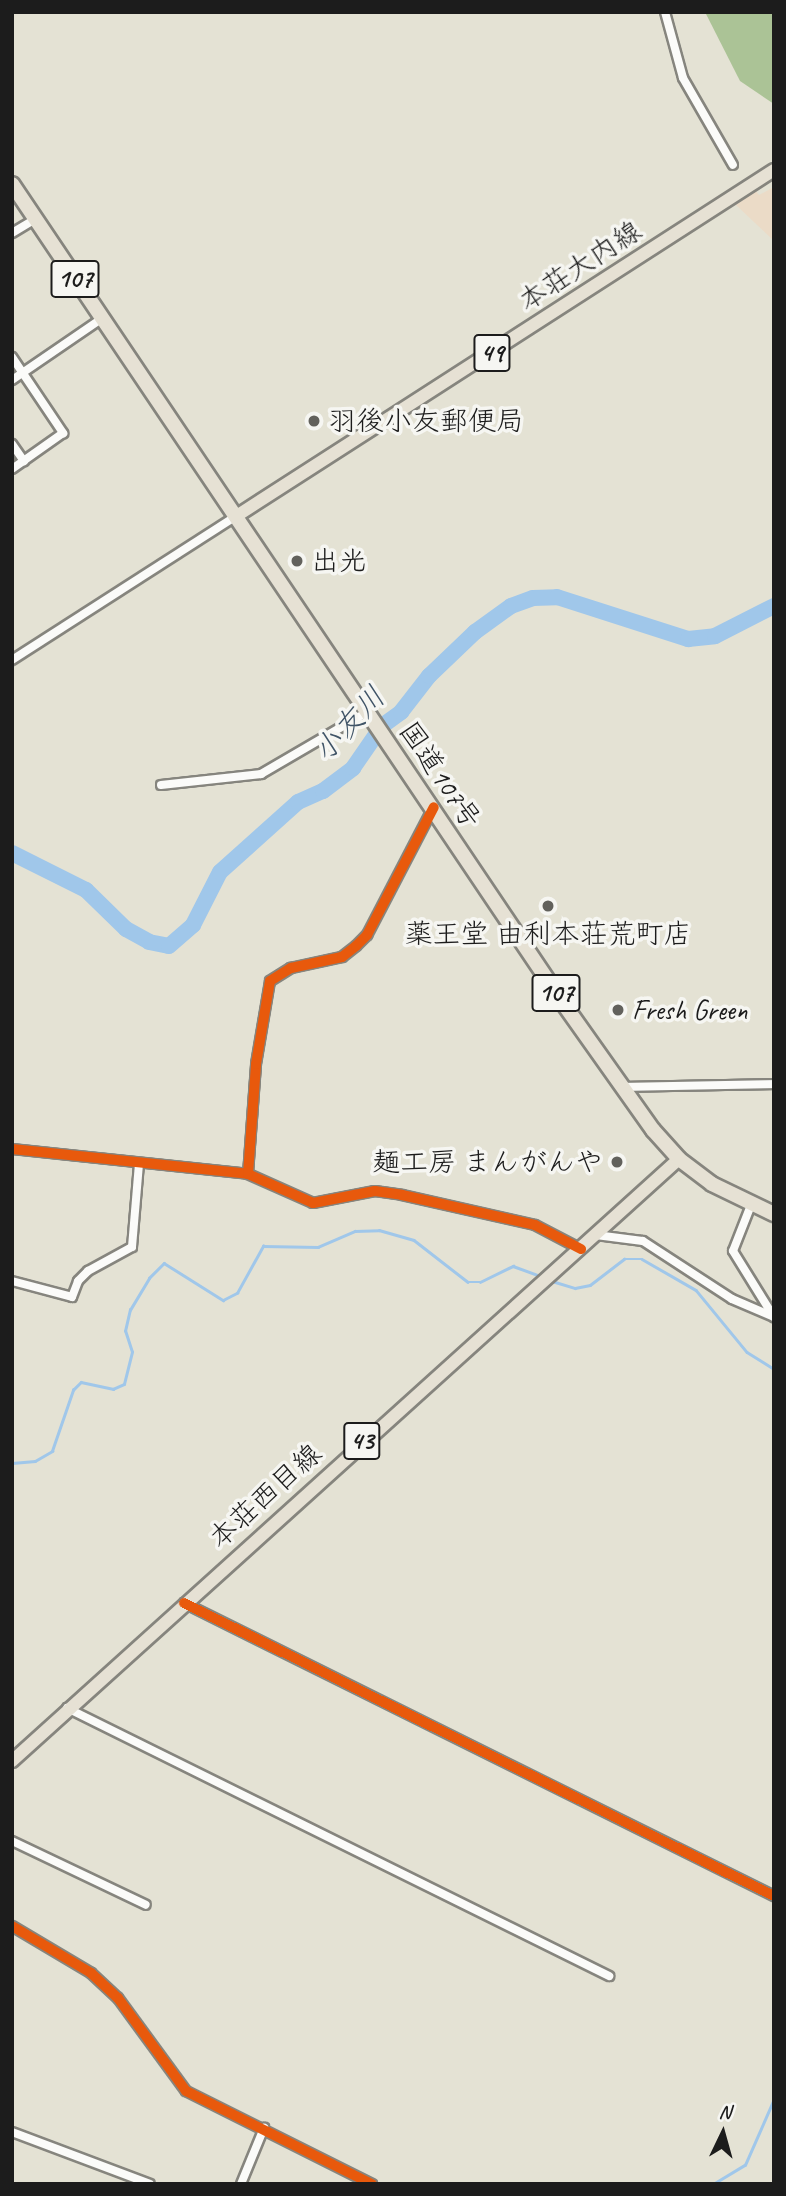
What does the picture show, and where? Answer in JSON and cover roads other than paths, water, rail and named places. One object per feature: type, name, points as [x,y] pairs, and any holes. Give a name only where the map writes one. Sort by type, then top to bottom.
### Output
[{"type":"highway","name":"国道107号","points":[[12,184],[235,517],[624,1087],[679,1159],[751,1205],[774,1214]]},
{"type":"main road","name":"本荘大内線","points":[[235,517],[774,170]]},
{"type":"main road","name":"本荘西目線","points":[[12,1761],[67,1708],[679,1159]]},
{"type":"street","points":[[665,12],[683,78],[733,165]]},
{"type":"street","points":[[12,233],[35,219]]},
{"type":"street","points":[[12,380],[102,319]]},
{"type":"street","points":[[12,357],[63,433],[12,469]]},
{"type":"street","points":[[12,444],[24,461]]},
{"type":"street","points":[[12,660],[235,517]]},
{"type":"street","points":[[161,785],[261,774],[370,716]]},
{"type":"street","points":[[248,1174],[256,1064],[270,981],[290,968],[342,957],[356,946],[374,922],[434,807]]},
{"type":"street","points":[[624,1087],[774,1084]]},
{"type":"street","points":[[12,1149],[248,1174],[313,1203],[375,1191],[503,1216],[535,1225],[581,1249]]},
{"type":"street","points":[[12,1280],[72,1297],[88,1271],[132,1247],[139,1164]]},
{"type":"street","points":[[751,1205],[733,1251],[774,1317]]},
{"type":"street","points":[[596,1235],[643,1241],[732,1299],[774,1317]]},
{"type":"street","points":[[184,1603],[774,1896]]},
{"type":"street","points":[[67,1708],[609,1976]]},
{"type":"street","points":[[12,1841],[146,1905]]},
{"type":"street","points":[[12,1926],[91,1973],[118,1998],[186,2091],[373,2184]]},
{"type":"street","points":[[241,2184],[264,2128]]},
{"type":"street","points":[[12,2132],[150,2184]]},
{"type":"waterway","name":"小友川","points":[[12,853],[86,890],[126,929],[149,942],[169,946],[193,925],[220,872],[298,802],[323,791],[353,768],[382,726],[401,712],[429,676],[475,632],[511,606],[533,598],[557,597],[688,639],[715,636],[774,606]]},
{"type":"waterway","points":[[12,1463],[35,1461],[52,1451],[73,1390],[81,1382],[113,1389],[124,1384],[132,1352],[125,1331],[130,1310],[149,1278],[164,1263],[223,1300],[237,1293],[263,1246],[318,1247],[355,1231],[379,1230],[414,1240],[468,1282],[480,1282],[513,1266],[543,1277]]},
{"type":"waterway","points":[[552,1281],[575,1288],[590,1285],[624,1259],[642,1259],[696,1290],[747,1352],[774,1369]]},
{"type":"waterway","points":[[713,2184],[745,2165],[774,2099]]},
{"type":"place","name":"羽後小友郵便局","points":[[314,421]]},
{"type":"place","name":"出光","points":[[297,561]]},
{"type":"place","name":"薬王堂 由利本荘荒町店","points":[[548,906]]},
{"type":"place","name":"Fresh Green","points":[[618,1010]]},
{"type":"place","name":"麺工房 まんがんや","points":[[617,1162]]}]
